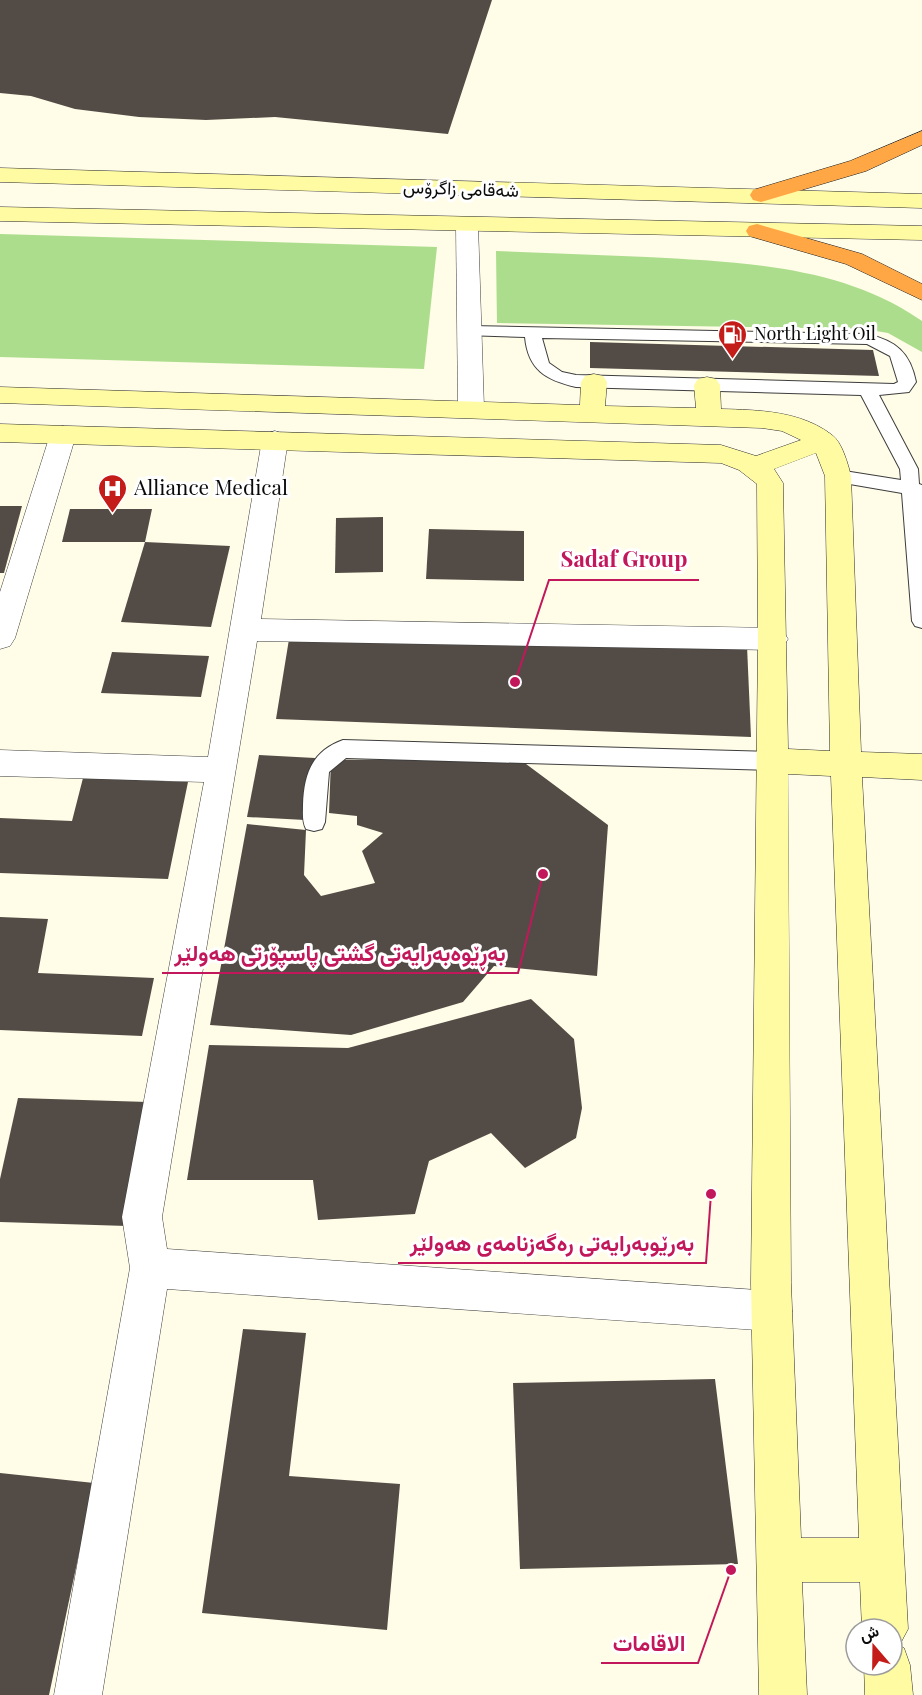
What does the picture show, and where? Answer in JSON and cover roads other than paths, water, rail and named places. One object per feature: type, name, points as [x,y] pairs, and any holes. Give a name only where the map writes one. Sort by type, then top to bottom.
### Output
[{"type":"highway","points":[[761,195],[858,166],[922,137]]},
{"type":"highway","points":[[757,231],[854,259],[922,292]]},
{"type":"street","name":"شەقامی زاگرۆس","points":[[0,175],[922,201]]},
{"type":"street","name":"شەقامی زاگرۆس","points":[[0,214],[922,233]]},
{"type":"street","points":[[468,225],[471,408]]},
{"type":"street","points":[[592,412],[594,382]]},
{"type":"street","points":[[707,385],[709,416]]},
{"type":"street","points":[[0,395],[709,416],[779,421],[810,432],[823,441],[832,452],[838,476],[846,765],[884,1617]]},
{"type":"street","points":[[351,443],[355,405]]},
{"type":"street","points":[[0,433],[721,454],[745,460],[764,474],[772,492],[772,1311],[783,1695]]},
{"type":"street","points":[[0,638],[6,604],[63,435]]},
{"type":"street","points":[[78,1695],[150,1268],[142,1217],[222,770],[275,440]]},
{"type":"street","points":[[755,466],[823,441]]},
{"type":"street","points":[[245,630],[773,639]]},
{"type":"street","points":[[771,761],[922,767]]},
{"type":"street","points":[[0,763],[222,770]]},
{"type":"street","points":[[150,1268],[772,1311]]},
{"type":"street","points":[[779,1560],[881,1560]]},
{"type":"street","points":[[888,1677],[889,1695]]},
{"type":"lane","points":[[470,331],[867,339],[886,345],[900,356],[904,362],[907,382],[903,388],[894,390],[566,380],[541,367],[534,355],[533,333]]},
{"type":"lane","points":[[867,389],[918,489],[922,621]]},
{"type":"lane","points":[[838,476],[918,489]]},
{"type":"lane","points":[[314,822],[317,770],[327,756],[344,749],[771,761]]},
{"type":"place","name":"North Light Oil","points":[[733,360]]},
{"type":"place","name":"Alliance Medical","points":[[113,514]]},
{"type":"place","name":"Sadaf Group","points":[[515,682]]},
{"type":"place","name":"بەڕێوەبەرایەتی گشتی پاسپۆرتی هەولێر","points":[[543,874]]},
{"type":"place","name":"بەرێوبەرایەتی رەگەزنامەی هەولێر","points":[[711,1194]]},
{"type":"place","name":"الاقامات","points":[[731,1570]]}]
